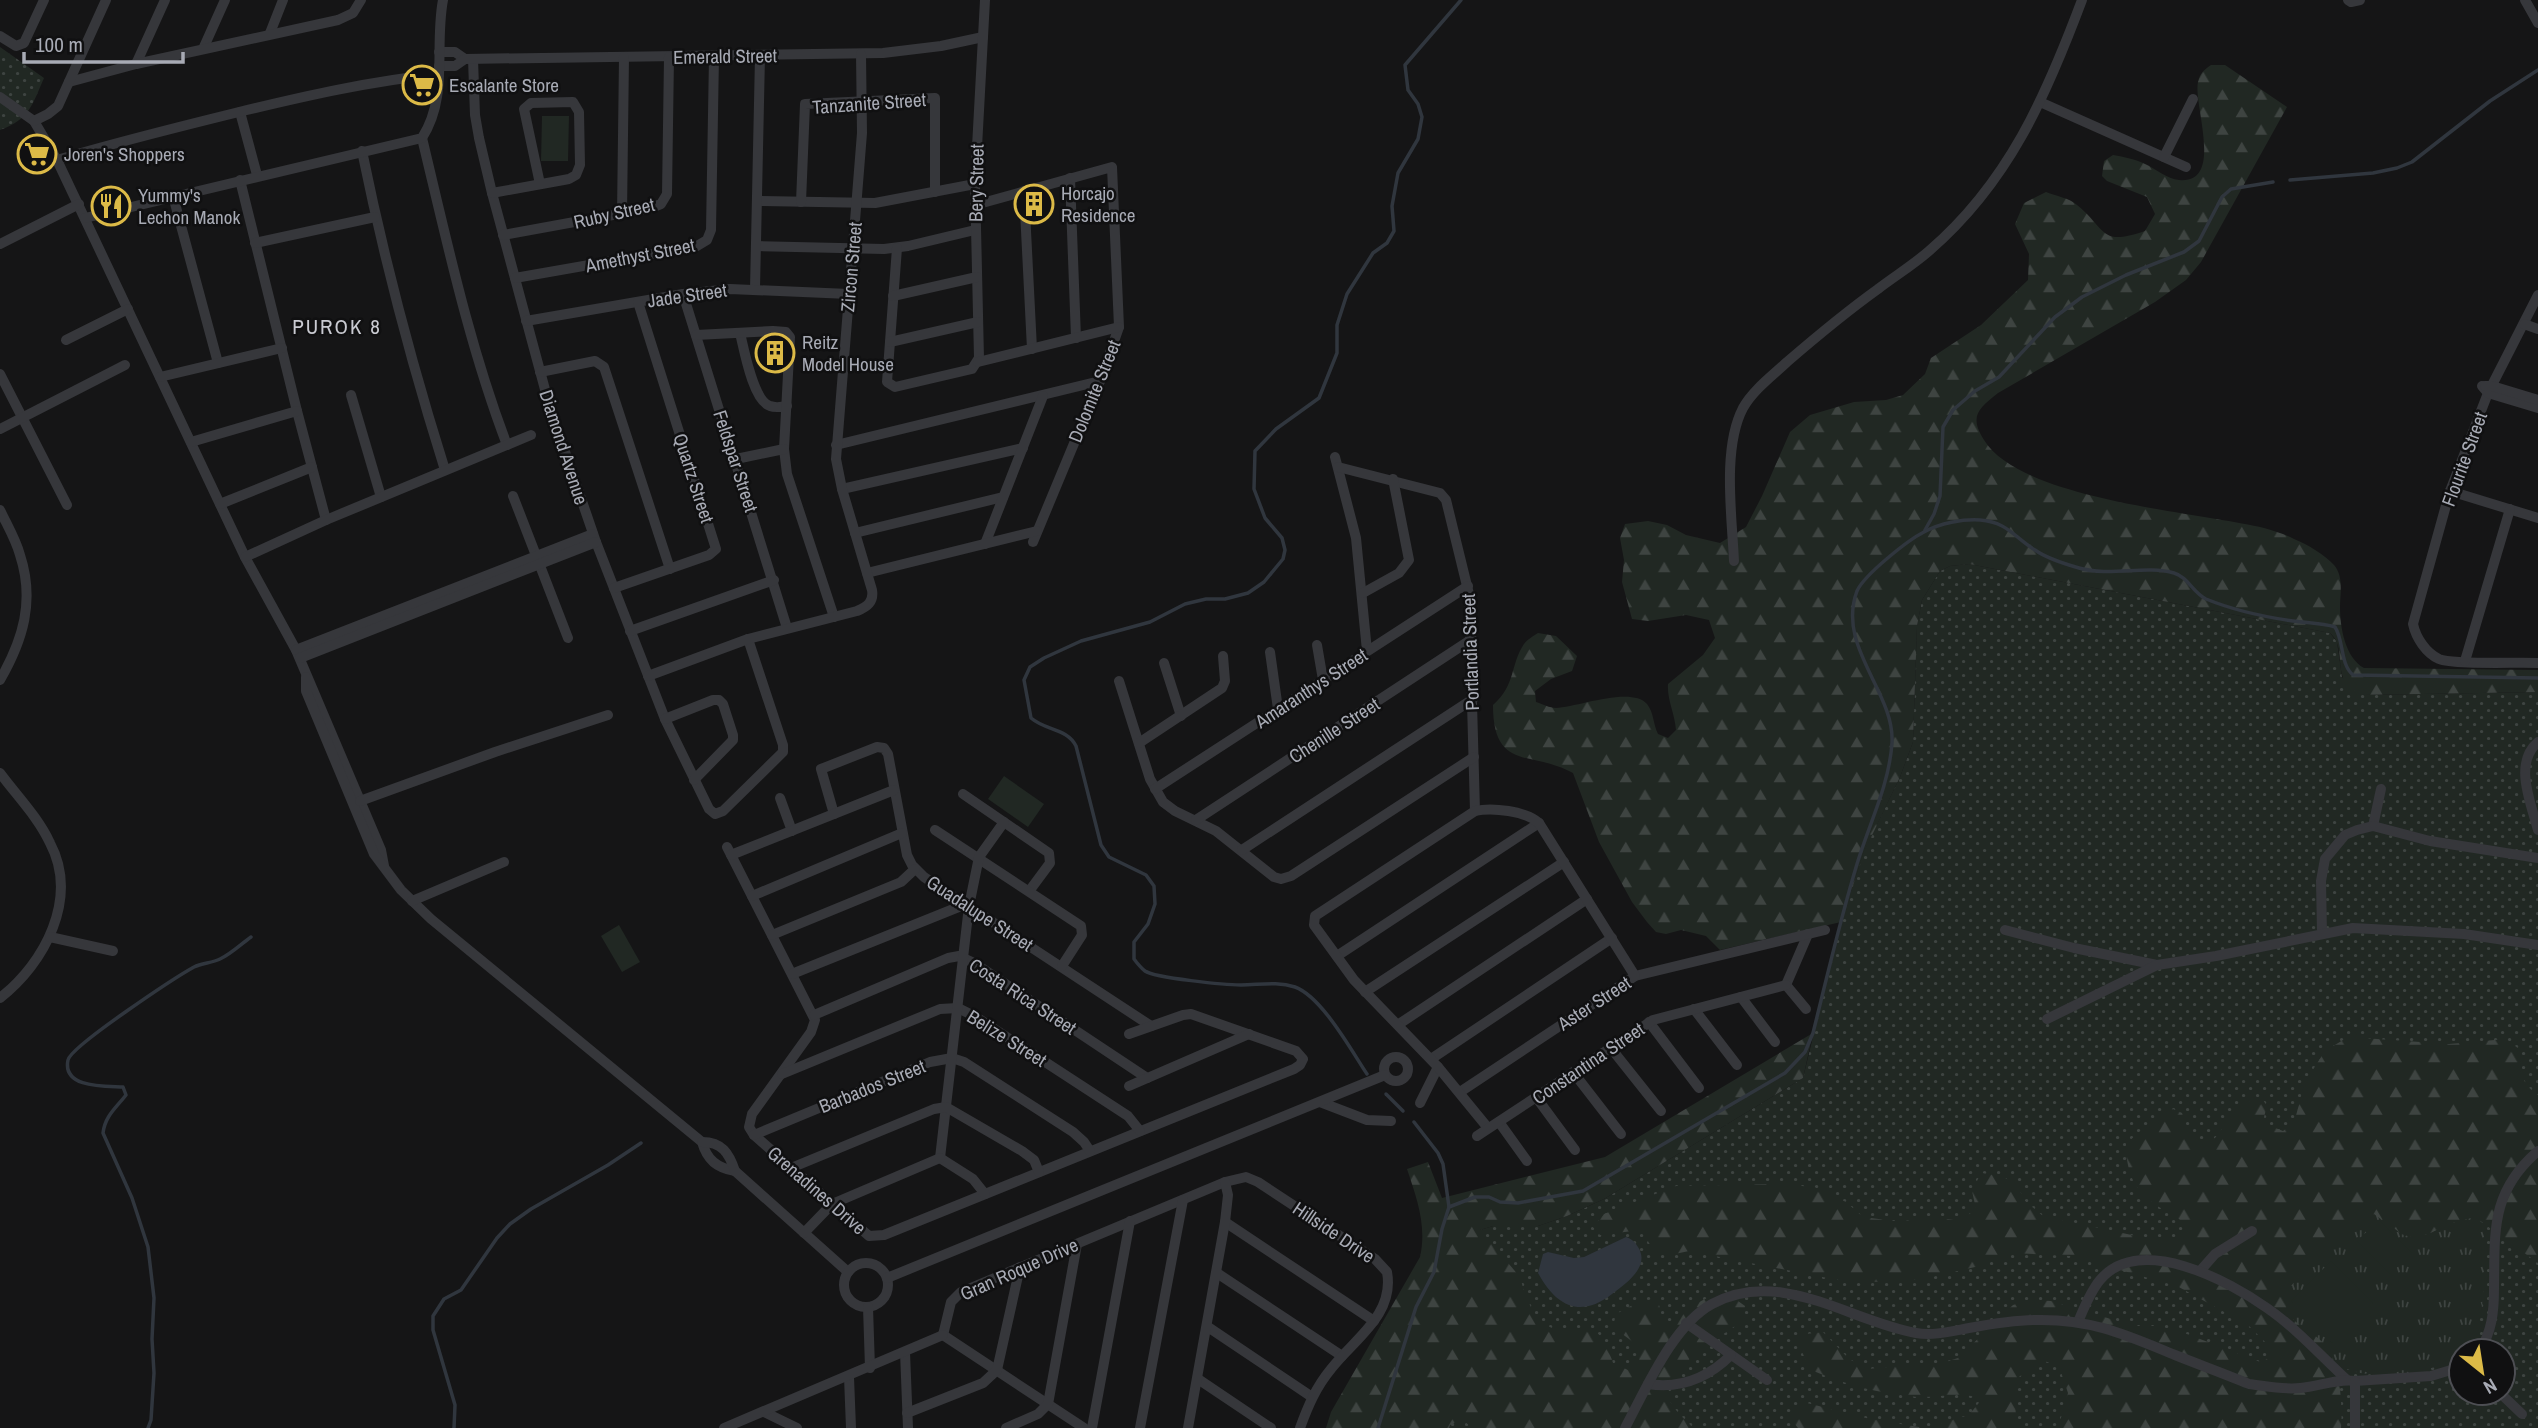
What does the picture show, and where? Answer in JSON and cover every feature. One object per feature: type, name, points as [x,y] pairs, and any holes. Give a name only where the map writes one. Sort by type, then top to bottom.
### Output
[{"type":"street","points":[[0,36],[16,46],[24,43],[44,0]]},
{"type":"street","points":[[34,121],[58,106],[106,0]]},
{"type":"street","points":[[136,64],[165,0]]},
{"type":"street","points":[[203,49],[225,0]]},
{"type":"street","points":[[270,33],[284,0]]},
{"type":"street","points":[[443,0],[438,32],[439,70],[435,116],[422,138],[461,304],[507,445]]},
{"type":"street","name":"Bery Street","points":[[977,364],[975,184],[985,0]]},
{"type":"street","points":[[1734,561],[1731,481],[1733,449],[1737,425],[1744,407],[1770,377],[1810,342],[1912,265],[1950,231],[1999,176],[2019,144],[2055,71],[2082,0]]},
{"type":"street","points":[[2525,0],[2538,23]]},
{"type":"street","points":[[69,82],[136,64],[345,17],[353,13],[358,1]]},
{"type":"street","name":"Emerald Street","points":[[57,160],[140,136],[355,86],[439,70],[469,59],[861,54],[912,50],[983,37]]},
{"type":"street","name":"Emerald Street","points":[[439,52],[455,52],[469,59]]},
{"type":"street","name":"Zircon Street","points":[[834,617],[864,608],[872,600],[836,459],[863,102],[861,54]]},
{"type":"street","name":"Amethyst Street","points":[[515,278],[697,246],[707,240],[711,230],[713,56]]},
{"type":"street","points":[[755,289],[760,56]]},
{"type":"street","points":[[622,214],[624,57]]},
{"type":"street","name":"Ruby Street","points":[[503,235],[622,214],[657,206],[665,199],[669,57]]},
{"type":"street","name":"Diamond Avenue","points":[[469,59],[475,115],[492,193],[557,431],[665,719],[694,780],[715,814],[723,811],[783,752],[748,639]]},
{"type":"street","points":[[0,97],[34,121],[79,204],[245,556],[298,654],[381,850],[384,866]]},
{"type":"street","name":"Tanzanite Street","points":[[802,202],[805,104],[935,99],[935,192]]},
{"type":"street","points":[[2164,157],[2193,99]]},
{"type":"street","points":[[492,193],[569,179],[578,173],[579,112],[573,102],[531,103],[524,109],[540,184]]},
{"type":"street","points":[[2040,102],[2186,167]]},
{"type":"street","points":[[240,112],[257,176]]},
{"type":"street","points":[[85,218],[422,138]]},
{"type":"street","points":[[362,151],[375,217],[414,369],[445,470]]},
{"type":"street","name":"Dolomite Street","points":[[975,205],[1112,167],[1119,327],[1100,381],[1035,536],[985,544]]},
{"type":"street","points":[[1070,178],[1076,338]]},
{"type":"street","points":[[240,180],[326,520]]},
{"type":"street","points":[[757,201],[856,204],[891,201],[975,184]]},
{"type":"street","points":[[1024,191],[1032,349]]},
{"type":"street","points":[[173,196],[218,363]]},
{"type":"street","points":[[0,244],[79,204]]},
{"type":"street","points":[[255,243],[375,217]]},
{"type":"street","points":[[756,246],[897,248],[975,230]]},
{"type":"street","points":[[897,248],[887,379],[889,385],[895,387],[968,371],[977,364],[1119,327]]},
{"type":"street","points":[[893,296],[977,276]]},
{"type":"street","name":"Jade Street","points":[[526,321],[683,294],[755,289],[849,294]]},
{"type":"street","name":"Feldspar Street","points":[[683,294],[788,628]]},
{"type":"street","name":"Flourite Street","points":[[2465,662],[2435,657],[2415,632],[2415,612],[2450,491],[2490,389],[2538,295]]},
{"type":"street","name":"Quartz Street","points":[[614,588],[709,555],[715,551],[716,545],[638,302]]},
{"type":"street","points":[[66,340],[128,309]]},
{"type":"street","points":[[890,342],[978,322]]},
{"type":"street","points":[[2524,324],[2538,329]]},
{"type":"street","points":[[648,677],[748,639],[834,617],[790,486],[784,449],[791,341],[788,334],[773,331],[696,335]]},
{"type":"street","points":[[740,333],[752,379],[761,400],[770,407],[787,406]]},
{"type":"street","points":[[160,377],[282,348]]},
{"type":"street","points":[[540,372],[595,361],[604,367],[670,569]]},
{"type":"street","points":[[0,429],[125,365]]},
{"type":"street","points":[[0,374],[68,505]]},
{"type":"street","points":[[836,445],[1100,381]]},
{"type":"street","points":[[2490,389],[2538,400]]},
{"type":"street","points":[[2490,389],[2538,408]]},
{"type":"street","points":[[351,395],[381,497]]},
{"type":"street","points":[[867,573],[985,544],[1043,396]]},
{"type":"street","points":[[191,442],[297,411]]},
{"type":"street","points":[[245,556],[531,435]]},
{"type":"street","points":[[842,489],[1023,448]]},
{"type":"street","points":[[736,459],[784,449]]},
{"type":"street","points":[[1363,593],[1399,573],[1409,561],[1393,480],[1336,462],[1356,538],[1367,651]]},
{"type":"street","points":[[220,504],[312,467]]},
{"type":"street","name":"Portlandia Street","points":[[1393,480],[1440,493],[1444,497],[1468,586],[1472,639],[1475,811]]},
{"type":"street","points":[[2450,491],[2538,518]]},
{"type":"street","points":[[513,496],[568,638]]},
{"type":"street","points":[[855,533],[1003,497]]},
{"type":"street","points":[[2511,509],[2465,662],[2536,663],[2538,651]]},
{"type":"street","points":[[0,510],[20,554],[26,577],[24,628],[16,653],[0,680]]},
{"type":"street","points":[[298,654],[595,538]]},
{"type":"street","points":[[631,631],[774,580]]},
{"type":"street","name":"Amaranthys Street","points":[[1155,789],[1468,586]]},
{"type":"street","name":"Chenille Street","points":[[1196,820],[1472,639]]},
{"type":"street","points":[[1317,645],[1323,680]]},
{"type":"street","points":[[1270,652],[1278,709]]},
{"type":"street","points":[[1139,743],[1224,685],[1223,656]]},
{"type":"street","points":[[1164,663],[1181,716]]},
{"type":"street","points":[[306,674],[306,691],[374,854],[412,901],[702,1142],[721,1146],[729,1154],[735,1171]]},
{"type":"street","points":[[1119,681],[1155,789],[1168,807],[1216,831],[1274,877],[1282,879],[1291,876],[1474,757]]},
{"type":"street","points":[[1242,850],[1473,699]]},
{"type":"street","points":[[665,719],[713,700],[719,700],[723,704],[733,740],[694,780]]},
{"type":"street","points":[[360,801],[608,715]]},
{"type":"street","points":[[2538,742],[2529,749],[2525,768],[2538,830]]},
{"type":"street","name":"Guadalupe Street","points":[[834,814],[821,769],[877,747],[884,748],[888,754],[907,855],[915,869],[1151,1026]]},
{"type":"street","points":[[0,773],[39,824],[57,858],[60,889],[57,914],[50,937],[37,962],[19,983],[0,998]]},
{"type":"street","points":[[2373,826],[2381,789]]},
{"type":"street","points":[[814,1015],[729,851],[792,831],[894,790]]},
{"type":"street","points":[[963,794],[1047,850],[1051,857],[1050,863],[1030,891]]},
{"type":"street","points":[[780,798],[792,831]]},
{"type":"street","points":[[1488,1128],[1422,1049],[1365,992],[1337,956],[1314,920],[1322,911],[1475,811],[1487,809],[1517,814],[1531,817],[1539,823],[1635,976]]},
{"type":"street","points":[[940,1158],[964,957],[967,905],[979,858],[1004,822]]},
{"type":"street","points":[[1337,956],[1539,823]]},
{"type":"street","points":[[2322,933],[2321,881],[2325,859],[2345,835],[2373,826],[2430,841],[2538,858]]},
{"type":"street","points":[[935,830],[1079,923],[1083,929],[1082,935],[1062,966]]},
{"type":"street","points":[[752,896],[902,833]]},
{"type":"street","points":[[412,901],[504,862]]},
{"type":"street","points":[[1365,992],[1564,862]]},
{"type":"street","points":[[772,935],[901,882],[915,869]]},
{"type":"street","points":[[1399,1024],[1587,899]]},
{"type":"street","points":[[792,974],[967,905]]},
{"type":"street","points":[[2048,1019],[2157,965],[2216,956],[2353,928],[2464,934],[2538,945]]},
{"type":"street","name":"Aster Street","points":[[1460,1092],[1635,976],[1825,930]]},
{"type":"street","points":[[2005,930],[2157,965]]},
{"type":"street","points":[[1806,1009],[1786,985],[1808,934]]},
{"type":"street","points":[[50,937],[113,951]]},
{"type":"street","points":[[1420,1103],[1434,1063],[1612,938]]},
{"type":"street","name":"Costa Rica Street","points":[[814,1015],[948,958],[964,957],[1147,1078]]},
{"type":"street","name":"Constantina Street","points":[[1477,1136],[1649,1022],[1786,985]]},
{"type":"street","points":[[1741,997],[1776,1042]]},
{"type":"street","name":"Belize Street","points":[[781,1075],[940,1009],[958,1008],[1128,1116],[1140,1131]]},
{"type":"street","points":[[1694,1009],[1737,1065]]},
{"type":"street","points":[[1129,1034],[1191,1014],[1249,1034]]},
{"type":"street","name":"Grenadines Drive","points":[[814,1015],[814,1028],[750,1119],[749,1128],[865,1234],[874,1237],[1300,1065],[1303,1059],[1296,1051],[1249,1034]]},
{"type":"street","points":[[1649,1022],[1699,1088]]},
{"type":"street","points":[[1129,1086],[1249,1034]]},
{"type":"street","points":[[1610,1047],[1661,1111]]},
{"type":"street","points":[[1406,1062],[1422,1049]]},
{"type":"street","points":[[1399,1057],[1406,1062],[1407,1075],[1400,1081],[1392,1081],[1385,1075],[1383,1067],[1387,1060],[1399,1057]]},
{"type":"street","name":"Barbados Street","points":[[754,1135],[930,1062],[952,1058],[971,1066],[1073,1132],[1090,1151]]},
{"type":"street","points":[[1573,1072],[1621,1134]]},
{"type":"street","points":[[887,1278],[1385,1075]]},
{"type":"street","points":[[1536,1097],[1575,1150]]},
{"type":"street","points":[[1320,1102],[1367,1120],[1391,1121]]},
{"type":"street","points":[[791,1168],[934,1109],[946,1107],[1030,1157],[1040,1172]]},
{"type":"street","points":[[1499,1122],[1527,1161]]},
{"type":"street","points":[[702,1142],[707,1156],[714,1163],[735,1171],[848,1272]]},
{"type":"street","points":[[2486,1337],[2492,1318],[2498,1208],[2515,1175],[2538,1151]]},
{"type":"street","points":[[940,1158],[973,1179],[985,1194]]},
{"type":"street","points":[[804,1233],[832,1204],[940,1158]]},
{"type":"street","name":"Hillside Drive","points":[[1225,1182],[1246,1177],[1258,1182],[1380,1262],[1388,1279],[1385,1297],[1374,1321],[1342,1356],[1312,1396],[1300,1428]]},
{"type":"street","points":[[1188,1428],[1225,1222],[1228,1195],[1225,1182]]},
{"type":"street","name":"Gran Roque Drive","points":[[943,1335],[955,1296],[1225,1182]]},
{"type":"street","points":[[1140,1428],[1183,1199]]},
{"type":"street","points":[[1092,1428],[1130,1222]]},
{"type":"street","points":[[1225,1222],[1374,1321]]},
{"type":"street","points":[[2200,1270],[2214,1254],[2252,1231]]},
{"type":"street","points":[[1006,1428],[1038,1414],[1048,1404],[1077,1244]]},
{"type":"street","points":[[2078,1322],[2101,1279],[2123,1264],[2163,1261],[2200,1270],[2268,1309],[2351,1381],[2355,1428]]},
{"type":"street","points":[[860,1264],[869,1264],[882,1270],[887,1278],[888,1287],[883,1299],[876,1305],[858,1306],[846,1296],[844,1286],[848,1272],[860,1264]]},
{"type":"street","points":[[907,1412],[983,1383],[997,1370],[1020,1267]]},
{"type":"street","points":[[1217,1273],[1342,1356]]},
{"type":"street","points":[[1625,1428],[1648,1384],[1686,1323],[1713,1303],[1732,1295],[1755,1291],[1776,1290],[1808,1298],[1919,1333],[1931,1334],[2037,1320],[2078,1322],[2123,1332],[2249,1384],[2296,1389],[2351,1381],[2431,1376],[2447,1371]]},
{"type":"street","points":[[867,1307],[870,1368]]},
{"type":"street","points":[[1686,1323],[1768,1380]]},
{"type":"street","points":[[1208,1327],[1312,1396]]},
{"type":"street","points":[[724,1428],[943,1335],[1084,1428]]},
{"type":"street","points":[[905,1352],[908,1428]]},
{"type":"street","points":[[1648,1384],[1662,1386],[1695,1380],[1722,1364],[1731,1354]]},
{"type":"street","points":[[849,1377],[851,1428]]},
{"type":"street","points":[[1198,1379],[1271,1428]]},
{"type":"street","points":[[2515,1407],[2522,1414]]},
{"type":"street","points":[[764,1412],[797,1428]]},
{"type":"green space","points":[[0,47],[44,78],[24,116],[0,130]]},
{"type":"green space","points":[[2211,65],[2225,65],[2287,107],[2201,262],[2186,280],[2155,302],[1998,393],[1978,413],[1979,432],[2004,460],[2034,477],[2071,490],[2156,509],[2264,528],[2316,550],[2337,570],[2345,641],[2352,657],[2364,668],[2538,670],[2538,692],[2364,695],[2346,683],[2342,675],[2339,648],[2330,633],[1969,564],[1950,566],[1940,571],[1922,600],[1917,626],[1913,742],[1900,777],[1864,852],[1841,922],[1720,950],[1706,936],[1681,930],[1666,934],[1656,932],[1632,902],[1599,842],[1573,773],[1558,766],[1518,756],[1500,741],[1493,705],[1506,690],[1524,644],[1538,633],[1556,636],[1577,656],[1572,671],[1551,679],[1535,691],[1536,702],[1556,708],[1617,697],[1639,699],[1649,707],[1658,734],[1668,738],[1676,730],[1668,684],[1703,655],[1715,638],[1709,620],[1686,615],[1648,621],[1632,619],[1622,582],[1624,560],[1620,538],[1625,524],[1648,521],[1667,525],[1686,535],[1720,543],[1746,527],[1790,432],[1810,415],[1854,402],[1886,400],[1903,395],[1925,374],[1931,358],[1981,325],[2028,280],[2029,254],[2015,224],[2024,203],[2046,192],[2074,203],[2111,236],[2119,237],[2145,231],[2155,214],[2147,197],[2107,181],[2102,176],[2104,161],[2113,155],[2141,162],[2175,179],[2193,178],[2201,170],[2204,157],[2198,82],[2203,72]]},
{"type":"green space","points":[[542,116],[569,116],[568,161],[541,161]]},
{"type":"green space","points":[[1969,564],[2330,633],[2337,642],[2342,677],[2364,695],[2538,692],[2538,1428],[1391,1428],[1480,1230],[1493,1226],[1538,1226],[1604,1199],[1803,1078],[1841,922],[1864,851],[1900,777],[1913,742],[1917,626],[1922,600],[1940,571],[1950,566]]},
{"type":"green space","points":[[1004,776],[1044,804],[1028,827],[988,799]]},
{"type":"green space","points":[[619,925],[640,962],[622,972],[601,936]]},
{"type":"green space","points":[[1813,1033],[1803,1078],[1604,1199],[1538,1226],[1493,1226],[1480,1230],[1520,1277],[1536,1319],[1557,1331],[1575,1328],[1596,1331],[1607,1345],[1613,1363],[1628,1370],[1639,1360],[1637,1345],[1613,1327],[1616,1314],[1640,1301],[1656,1299],[1663,1321],[1669,1326],[1694,1305],[1724,1291],[1745,1306],[1742,1321],[1693,1356],[1673,1379],[1669,1391],[1671,1403],[1693,1428],[1472,1428],[1462,1419],[1449,1428],[1326,1428],[1331,1412],[1420,1257],[1422,1223],[1407,1169],[1428,1162],[1442,1198],[1605,1157]]},
{"type":"green space","points":[[2348,1037],[2449,1044],[2506,1039],[2519,1049],[2524,1080],[2538,1095],[2538,1263],[2475,1217],[2414,1238],[2401,1234],[2388,1223],[2352,1222],[2330,1241],[2291,1286],[2289,1315],[2319,1338],[2331,1354],[2340,1386],[2341,1428],[2058,1428],[2068,1393],[2059,1366],[2041,1360],[2015,1380],[2016,1426],[2013,1428],[1925,1428],[1969,1415],[1982,1399],[1958,1395],[1917,1397],[1876,1391],[1837,1380],[1811,1370],[1796,1340],[1806,1334],[1823,1332],[1849,1359],[1868,1369],[1907,1365],[1930,1367],[1958,1358],[2013,1305],[2030,1300],[2051,1301],[2134,1326],[2154,1326],[2179,1331],[2263,1363],[2270,1355],[2265,1342],[2248,1325],[2177,1286],[2070,1256],[2014,1253],[1975,1267],[1923,1279],[1843,1281],[1689,1251],[1670,1255],[1656,1254],[1641,1230],[1600,1235],[1593,1227],[1604,1214],[1676,1186],[1777,1184],[1814,1187],[1846,1202],[1863,1217],[1894,1221],[1960,1221],[1976,1209],[1972,1191],[1981,1173],[2002,1176],[2017,1185],[2025,1201],[2043,1216],[2155,1240],[2178,1237],[2185,1232],[2186,1225],[2154,1203],[2138,1188],[2131,1175],[2126,1152],[2126,1144],[2148,1124],[2173,1109],[2182,1113],[2190,1131],[2205,1142],[2215,1138],[2233,1114],[2252,1099],[2263,1100],[2267,1106],[2264,1117],[2268,1125],[2283,1131],[2294,1123],[2305,1082],[2325,1051]]},
{"type":"green space","points":[[2374,1214],[2401,1234],[2414,1238],[2475,1217],[2485,1225],[2484,1289],[2479,1321],[2474,1337],[2447,1337],[2447,1362],[2402,1374],[2367,1374],[2353,1371],[2338,1363],[2321,1341],[2289,1314],[2286,1303],[2294,1283],[2324,1246],[2354,1222]]},
{"type":"green space","points":[[2379,1220],[2412,1253],[2390,1274],[2357,1241]]},
{"type":"green space","points":[[2331,1261],[2373,1303],[2332,1343],[2291,1301]]},
{"type":"green space","points":[[1803,1402],[1870,1419],[1925,1428],[1798,1428],[1789,1417]]},
{"type":"shaded area","points":[[1626,1237],[1634,1242],[1641,1254],[1639,1268],[1623,1285],[1600,1302],[1579,1307],[1561,1301],[1538,1273],[1543,1254],[1548,1252],[1574,1258],[1584,1257]]},
{"type":"waterway","points":[[1367,1074],[1325,1013],[1315,1001],[1295,987],[1275,984],[1233,985],[1176,979],[1151,974],[1139,965],[1134,959],[1134,942],[1148,924],[1155,904],[1154,886],[1146,875],[1109,857],[1101,845],[1076,746],[1067,736],[1031,718],[1024,680],[1030,667],[1081,641],[1150,622],[1185,604],[1248,593],[1264,582],[1283,559],[1285,550],[1282,538],[1265,518],[1254,489],[1255,451],[1276,429],[1319,398],[1337,353],[1337,325],[1347,294],[1373,253],[1387,243],[1394,231],[1392,206],[1398,173],[1418,139],[1422,117],[1418,104],[1408,90],[1405,65],[1461,0]]},
{"type":"waterway","points":[[2290,180],[2373,173],[2412,162],[2490,101],[2538,70]]},
{"type":"waterway","points":[[1925,530],[1940,496],[1943,427],[1953,410],[1975,391],[1999,377],[2055,317],[2082,297],[2126,275],[2184,252],[2199,241],[2222,197],[2231,189],[2273,182]]},
{"type":"waterway","points":[[1449,1207],[1475,1197],[1518,1203],[1583,1191],[1785,1073],[1805,1052],[1813,1033],[1857,864],[1883,790],[1892,743],[1885,706],[1854,631],[1853,612],[1857,591],[1887,558],[1930,529],[1959,521],[1989,521],[2004,527],[2045,556],[2074,566],[2103,571],[2151,570],[2174,573],[2201,596],[2216,603],[2260,615],[2335,627],[2346,665],[2353,675],[2538,678]]},
{"type":"waterway","points":[[148,1428],[151,1420],[154,1373],[154,1298],[148,1247],[132,1198],[103,1133],[109,1117],[126,1095],[123,1087],[97,1086],[79,1081],[68,1069],[68,1060],[86,1041],[147,997],[194,967],[224,957],[251,937]]},
{"type":"waterway","points":[[1386,1094],[1403,1111]]},
{"type":"waterway","points":[[1378,1428],[1416,1307],[1434,1272],[1449,1207],[1443,1164],[1438,1153],[1414,1122]]},
{"type":"waterway","points":[[454,1428],[455,1405],[433,1330],[433,1316],[444,1299],[461,1290],[510,1224],[641,1143]]},
{"type":"place","name":"Escalante Store","points":[[422,85]]},
{"type":"place","name":"Joren's Shoppers","points":[[37,154]]},
{"type":"place","name":"Horcajo Residence","points":[[1034,204]]},
{"type":"place","name":"Yummy's Lechon Manok","points":[[111,206]]},
{"type":"place","name":"Reitz Model House","points":[[775,353]]},
{"type":"district","name":"PUROK 8","points":[[337,326]]}]
